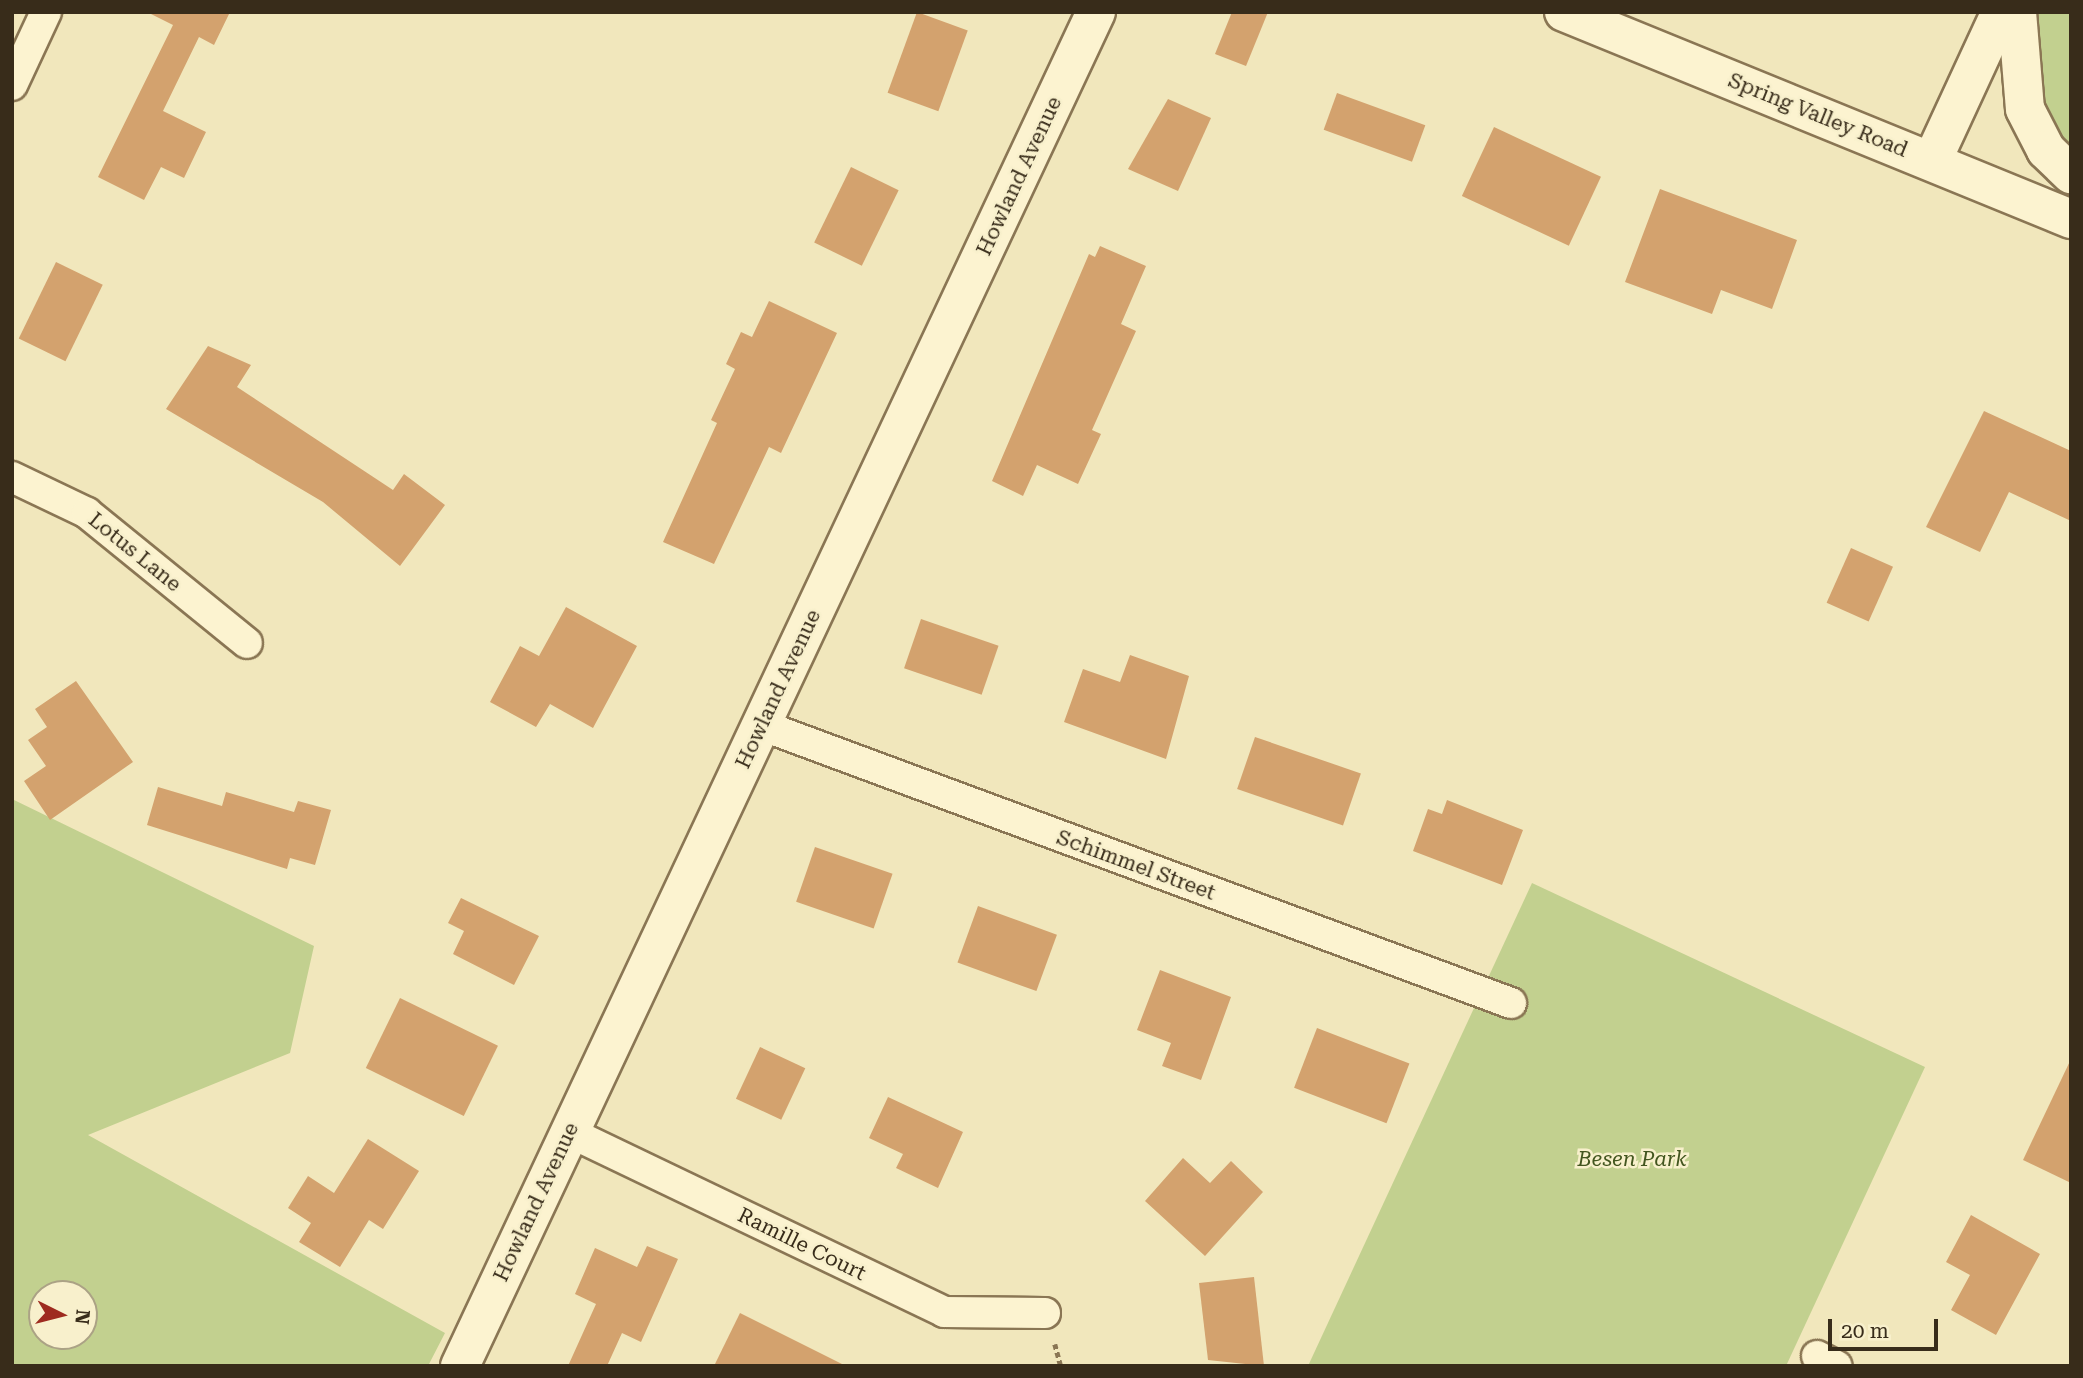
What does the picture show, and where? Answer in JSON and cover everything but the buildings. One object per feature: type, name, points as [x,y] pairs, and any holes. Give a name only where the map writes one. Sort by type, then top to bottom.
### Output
[{"type":"street","points":[[12,85],[46,12]]},
{"type":"street","name":"Howland Avenue","points":[[460,1366],[1096,12]]},
{"type":"street","name":"Spring Valley Road","points":[[1564,12],[2071,219]]},
{"type":"street","points":[[1932,161],[2001,12]]},
{"type":"street","points":[[2017,12],[2025,108],[2046,150],[2071,174]]},
{"type":"street","name":"Lotus Lane","points":[[12,477],[86,513],[247,643]]},
{"type":"street","name":"Schimmel Street","points":[[761,726],[1511,1003]]},
{"type":"street","name":"Ramille Court","points":[[569,1132],[944,1312],[1045,1313]]},
{"type":"path","points":[[1726,1366],[1750,1366]]},
{"type":"green space","points":[[2017,12],[2071,12],[2071,174],[2059,164]]},
{"type":"green space","points":[[12,799],[314,946],[290,1053],[88,1135],[445,1333],[428,1366],[12,1366]]},
{"type":"green space","name":"Besen Park","points":[[1532,883],[1925,1067],[1786,1366],[1308,1366]]}]
